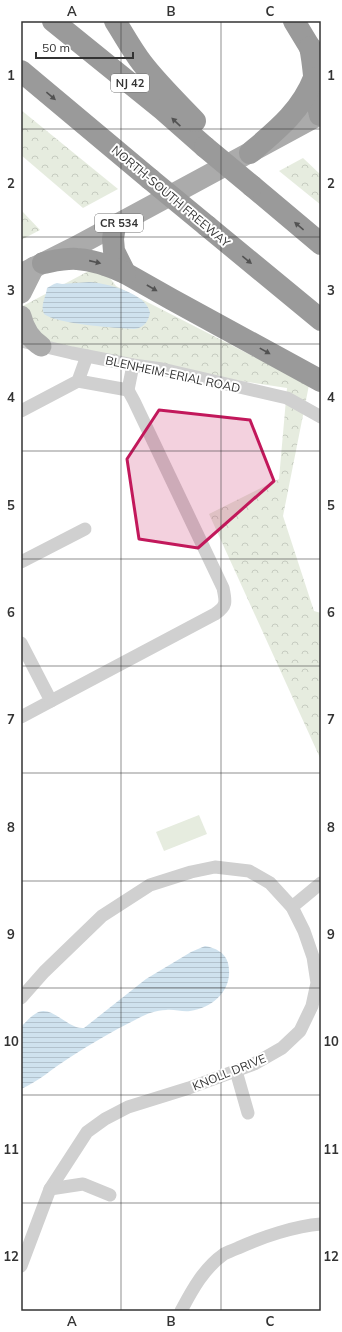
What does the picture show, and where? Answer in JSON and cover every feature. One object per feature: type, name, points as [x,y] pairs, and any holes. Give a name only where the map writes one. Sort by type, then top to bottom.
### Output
[{"type":"highway","name":"NJ 42","points":[[53,21],[162,110],[210,145],[256,182],[277,208],[321,244]]},
{"type":"highway","points":[[115,21],[142,63],[210,145]]},
{"type":"highway","points":[[294,21],[315,63],[316,101],[320,115]]},
{"type":"highway","points":[[250,152],[278,129],[294,113],[305,98],[315,63]]},
{"type":"highway","name":"NORTH-SOUTH FREEWAY","points":[[21,71],[321,320]]},
{"type":"highway","points":[[115,225],[113,238],[114,250],[125,272]]},
{"type":"highway","points":[[32,268],[76,259],[93,261],[125,272],[171,299],[321,381]]},
{"type":"main road","name":"CR 534","points":[[32,268],[76,247],[320,115]]},
{"type":"main road","points":[[21,293],[32,268]]},
{"type":"main road","points":[[21,316],[27,331],[37,343],[31,344]]},
{"type":"street","name":"BLENHEIM-ERIAL ROAD","points":[[31,344],[133,365],[162,369],[287,398],[321,417]]},
{"type":"street","points":[[78,381],[87,356]]},
{"type":"street","points":[[21,717],[215,614],[223,608],[225,604],[223,588],[128,390],[133,365]]},
{"type":"street","points":[[21,411],[78,381],[128,390]]},
{"type":"street","points":[[21,562],[85,529]]},
{"type":"street","points":[[21,643],[51,701]]},
{"type":"street","name":"KNOLL DRIVE","points":[[21,998],[44,972],[102,916],[150,885],[191,872],[215,867],[249,871],[270,884],[292,907],[304,931],[313,957],[317,982],[316,1008],[300,1031],[282,1048],[254,1064],[189,1088],[128,1107],[105,1119],[87,1132],[50,1189],[21,1266]]},
{"type":"street","points":[[292,907],[321,883]]},
{"type":"street","points":[[236,1070],[248,1113]]},
{"type":"street","points":[[50,1189],[83,1184],[110,1196]]},
{"type":"street","points":[[181,1311],[195,1285],[224,1254],[253,1241],[307,1226],[321,1224]]},
{"type":"highlighted area","points":[[159,410],[250,420],[274,481],[198,548],[139,539],[127,459]]},
{"type":"green space","points":[[21,110],[118,189],[83,208],[21,155]]},
{"type":"green space","points":[[303,158],[321,175],[321,205],[279,171]]},
{"type":"green space","points":[[21,210],[40,230],[21,240]]},
{"type":"green space","points":[[100,265],[116,286],[309,385],[283,516],[314,611],[321,613],[321,760],[209,514],[279,479],[287,388],[162,369],[21,340],[21,307]]},
{"type":"green space","points":[[199,815],[207,834],[164,851],[156,832]]},
{"type":"water","points":[[89,282],[105,284],[125,290],[142,300],[150,313],[147,322],[143,326],[134,329],[114,328],[73,323],[44,314],[43,304],[47,288],[57,283]]},
{"type":"water","points":[[205,946],[222,953],[227,959],[228,963],[228,980],[221,995],[215,1001],[199,1009],[190,1011],[162,1010],[142,1016],[93,1043],[33,1083],[21,1089],[21,1027],[29,1018],[41,1011],[47,1011],[72,1025],[84,1028],[146,979],[191,952]]}]
